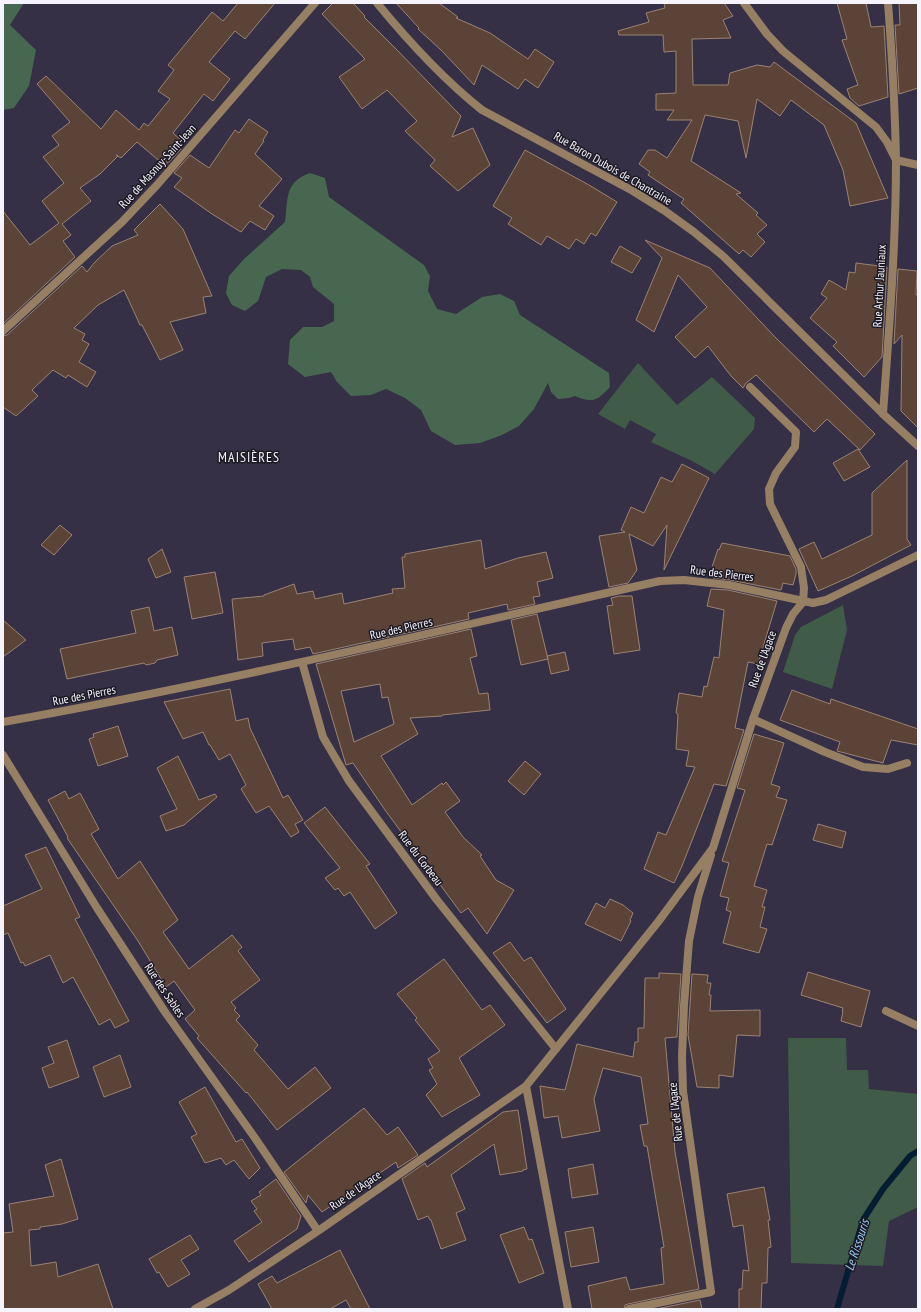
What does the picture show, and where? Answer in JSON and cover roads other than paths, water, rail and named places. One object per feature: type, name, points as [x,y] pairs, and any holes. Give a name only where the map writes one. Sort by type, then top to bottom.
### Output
[{"type":"street","name":"Rue de Masnuy-Saint-Jean","points":[[3,331],[122,222],[190,148],[315,3]]},
{"type":"street","name":"Rue Baron Dubois de Chantraine","points":[[377,3],[392,22],[444,77],[482,110],[633,191],[665,211],[694,232],[723,256],[883,414],[918,446]]},
{"type":"street","name":"Rue Arthur Jauniaux","points":[[744,3],[766,34],[783,51],[876,127],[887,142],[896,160]]},
{"type":"street","name":"Rue Arthur Jauniaux","points":[[883,414],[894,265],[896,160],[888,3]]},
{"type":"street","points":[[896,160],[918,165]]},
{"type":"street","points":[[750,387],[796,432],[795,447],[776,473],[769,489],[770,504],[801,568],[804,588],[803,602],[813,603],[826,600],[918,555]]},
{"type":"street","name":"Rue des Pierres","points":[[3,722],[80,708],[302,662],[660,581],[684,580],[729,585],[752,589],[803,602]]},
{"type":"street","name":"Rue de l'Agace","points":[[629,1309],[711,1292],[683,1091],[682,1057],[684,1005],[689,941],[698,897],[753,720],[786,628],[793,614],[803,602]]},
{"type":"street","name":"Rue du Corbeau","points":[[302,662],[323,737],[349,781],[437,900],[556,1049]]},
{"type":"street","points":[[753,720],[863,767],[888,769],[907,763]]},
{"type":"street","name":"Rue des Sables","points":[[3,754],[97,908],[165,1012],[255,1138],[318,1230]]},
{"type":"street","name":"Rue de l'Agace","points":[[195,1309],[229,1290],[526,1086],[658,922],[713,848]]},
{"type":"street","points":[[886,1011],[918,1026]]},
{"type":"street","points":[[526,1086],[568,1309]]},
{"type":"waterway","name":"Le Rissouris","points":[[837,1309],[863,1220],[883,1189],[910,1156],[918,1151]]},
{"type":"district","name":"MAISIÈRES","points":[[249,457]]}]
